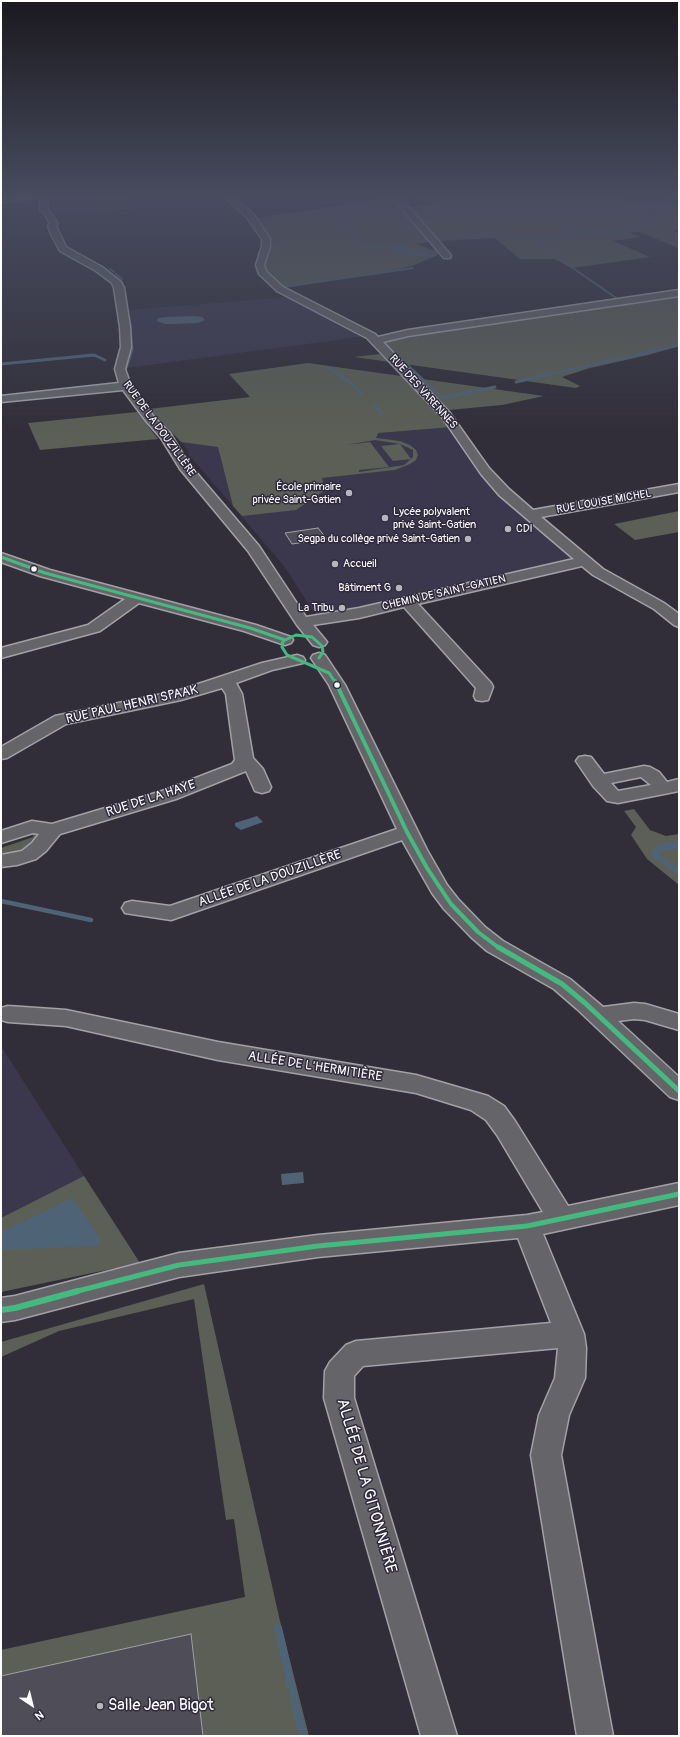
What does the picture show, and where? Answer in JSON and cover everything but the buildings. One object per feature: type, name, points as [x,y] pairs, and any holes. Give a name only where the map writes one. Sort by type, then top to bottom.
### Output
[{"type":"street","name":"RUE DE LA DOUZILLÈRE","points":[[108,276],[119,288],[125,327],[126,347],[120,369],[126,386],[150,419],[166,436],[184,466],[254,549],[302,628]]},
{"type":"street","name":"RUE DES VARENNES","points":[[266,276],[280,288],[355,326],[376,341],[446,415],[495,484],[529,515],[585,561],[611,580],[659,606],[679,622]]},
{"type":"street","points":[[376,341],[408,333],[679,293]]},
{"type":"street","points":[[1,399],[126,386]]},
{"type":"street","name":"RUE LOUISE MICHEL","points":[[529,515],[679,488]]},
{"type":"street","points":[[1,557],[45,573],[250,628],[292,653],[322,657]]},
{"type":"street","name":"CHEMIN DE SAINT-GATIEN","points":[[292,653],[292,636],[302,628],[329,619],[585,561]]},
{"type":"street","points":[[1,653],[94,628],[137,597]]},
{"type":"street","points":[[407,601],[485,687],[482,696]]},
{"type":"street","points":[[659,606],[679,602]]},
{"type":"street","points":[[302,628],[312,637],[337,685],[407,832],[439,888],[452,904],[478,932],[509,955],[562,984],[600,1016],[679,1091]]},
{"type":"street","name":"RUE PAUL HENRI SPAAK","points":[[1,754],[61,720],[181,695],[268,666],[292,653]]},
{"type":"street","points":[[226,681],[234,694],[244,760],[254,769],[262,787]]},
{"type":"street","name":"RUE DE LA HAYE","points":[[1,837],[32,827],[53,830],[199,784],[239,768],[244,760]]},
{"type":"street","points":[[585,761],[600,782],[614,797],[671,786]]},
{"type":"street","points":[[1,861],[10,861],[29,855],[39,847],[53,830]]},
{"type":"street","name":"ALLÉE DE LA DOUZILLÈRE","points":[[132,908],[171,914],[407,832]]},
{"type":"street","points":[[600,1016],[634,1011],[645,1012],[679,1022]]},
{"type":"street","name":"ALLÉE DE L'HERMITIÈRE","points":[[8,1014],[66,1018],[218,1052],[416,1084],[478,1103],[495,1113],[506,1128],[561,1218]]},
{"type":"street","points":[[1,1310],[16,1308],[179,1265],[318,1246],[527,1226],[679,1194]]},
{"type":"street","points":[[527,1226],[570,1334],[572,1360],[570,1378],[554,1415],[546,1455],[595,1736]]},
{"type":"street","name":"ALLÉE DE LA GITONNIÈRE","points":[[439,1736],[339,1398],[340,1371],[356,1354],[570,1334]]},
{"type":"shaded area","points":[[268,276],[354,276],[283,287]]},
{"type":"shaded area","points":[[679,294],[679,346],[648,355],[590,368],[562,377],[580,386],[576,388],[354,357],[388,353],[379,344],[388,339]]},
{"type":"shaded area","points":[[292,297],[367,336],[127,368],[131,342],[128,310]]},
{"type":"shaded area","points":[[308,363],[544,396],[502,405],[449,410],[444,418],[451,427],[378,433],[376,438],[400,441],[410,445],[416,450],[418,455],[416,460],[395,470],[322,478],[325,490],[296,510],[242,516],[233,506],[218,447],[181,442],[149,409],[250,397],[229,374]],"holes":[[[375,440],[400,444],[413,450],[413,457],[404,465],[359,472],[359,470],[389,467],[370,442],[346,445]]]},
{"type":"shaded area","points":[[137,412],[158,439],[40,450],[28,423]]},
{"type":"shaded area","name":"Lycée polyvalent privé Saint-Gatien","points":[[444,418],[488,483],[572,559],[569,562],[331,616],[315,614],[284,566],[189,455],[189,452],[181,442]]},
{"type":"shaded area","points":[[400,444],[411,459],[393,461],[381,446]]},
{"type":"shaded area","points":[[679,511],[679,532],[635,540],[614,524]]},
{"type":"shaded area","points":[[634,809],[650,830],[666,836],[679,834],[679,885],[647,859],[631,835],[636,827],[624,811]]},
{"type":"shaded area","points":[[33,831],[41,833],[35,848],[1,858],[1,848],[33,837]]},
{"type":"shaded area","points":[[1,1046],[84,1176],[140,1263],[1,1292]]},
{"type":"shaded area","points":[[84,1176],[140,1263],[1,1292],[1,1218]]},
{"type":"shaded area","points":[[204,1284],[280,1621],[309,1736],[203,1736],[1,1676],[1,1650],[245,1597],[234,1519],[226,1520],[194,1299],[59,1331],[1,1357],[1,1342]]},
{"type":"water","points":[[193,316],[202,317],[205,320],[198,323],[174,324],[165,324],[157,321],[158,318]]},
{"type":"water","points":[[257,816],[263,822],[241,830],[235,826],[235,823]]},
{"type":"water","points":[[679,842],[679,849],[665,850],[661,852],[661,856],[679,869],[679,876],[652,856],[651,852],[659,844]]},
{"type":"water","points":[[303,1172],[304,1183],[282,1185],[281,1174]]},
{"type":"water","points":[[73,1198],[101,1240],[100,1244],[96,1246],[1,1250],[1,1232]]},
{"type":"waterway","points":[[118,276],[122,279]]},
{"type":"waterway","points":[[279,284],[283,287],[358,276]]},
{"type":"waterway","points":[[585,276],[619,300]]},
{"type":"waterway","points":[[126,368],[132,350],[130,324]]},
{"type":"waterway","points":[[403,336],[385,344],[442,398],[495,387]]},
{"type":"waterway","points":[[516,382],[679,345]]},
{"type":"waterway","points":[[1,364],[94,355],[105,360]]},
{"type":"waterway","points":[[329,368],[350,382],[362,394]]},
{"type":"waterway","points":[[374,405],[382,413]]},
{"type":"waterway","points":[[1,901],[91,920]]},
{"type":"waterway","points":[[278,1628],[303,1736]]},
{"type":"transit line","points":[[1,557],[45,573],[250,628],[285,640]]},
{"type":"transit line","points":[[319,658],[323,652],[322,646],[312,637],[296,635],[283,641],[282,647],[287,655],[329,673],[337,685],[407,832],[427,868],[451,904],[478,932],[495,946],[562,984],[585,1003],[679,1091]]},
{"type":"transit line","points":[[1,1310],[15,1308],[179,1265],[318,1246],[527,1226],[679,1194]]},
{"type":"place","name":"École primaire privée Saint-Gatien","points":[[349,493]]},
{"type":"place","name":"Lycée polyvalent privé Saint-Gatien","points":[[385,518]]},
{"type":"place","name":"CDI","points":[[508,529]]},
{"type":"place","name":"Segpa du collège privé Saint-Gatien","points":[[468,539]]},
{"type":"place","name":"Accueil","points":[[335,564]]},
{"type":"place","name":"Bâtiment G","points":[[399,588]]},
{"type":"place","name":"La Tribu","points":[[342,608]]},
{"type":"place","name":"Salle Jean Bigot","points":[[100,1706]]}]
